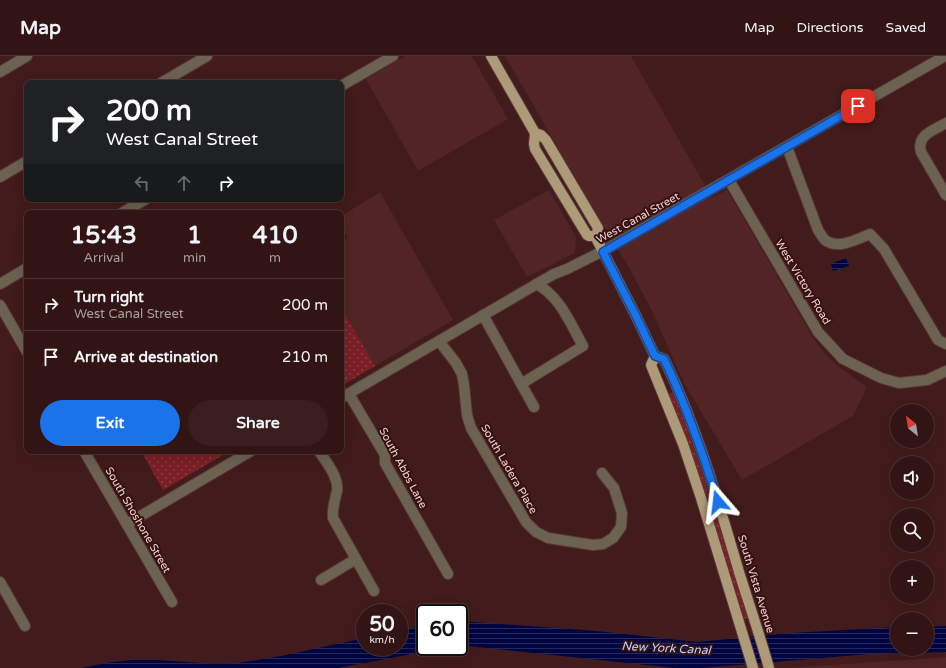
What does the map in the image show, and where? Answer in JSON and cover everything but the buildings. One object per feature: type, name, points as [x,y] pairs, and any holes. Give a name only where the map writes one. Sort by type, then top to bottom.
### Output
[{"type":"main road","name":"South Vista Avenue","points":[[491,56],[535,133],[535,148],[587,235],[595,236]]},
{"type":"main road","name":"South Vista Avenue","points":[[535,133],[544,137],[556,155],[598,228],[595,236]]},
{"type":"main road","name":"South Vista Avenue","points":[[595,236],[655,356],[664,359],[683,401],[708,469],[769,666]]},
{"type":"main road","name":"South Vista Avenue","points":[[655,356],[651,365],[683,444],[752,667]]},
{"type":"street","points":[[0,72],[27,56]]},
{"type":"street","points":[[165,80],[207,56]]},
{"type":"street","points":[[344,84],[393,56]]},
{"type":"street","name":"West Canal Street","points":[[345,396],[536,284],[554,274],[567,270],[603,252],[945,56]]},
{"type":"street","points":[[946,123],[924,135],[920,142],[921,152],[946,195]]},
{"type":"street","points":[[787,147],[818,230],[825,240],[836,244],[854,241],[870,234],[884,249],[938,340],[946,344]]},
{"type":"street","points":[[0,177],[24,163]]},
{"type":"street","name":"West Victory Road","points":[[729,180],[818,332],[843,360],[880,378],[898,383],[927,380],[946,371]]},
{"type":"street","points":[[127,210],[141,202]]},
{"type":"street","points":[[0,284],[24,270]]},
{"type":"street","points":[[521,384],[583,346],[555,299],[545,289],[536,284]]},
{"type":"street","points":[[0,305],[24,347]]},
{"type":"street","points":[[482,315],[534,407]]},
{"type":"street","name":"South Ladera Place","points":[[439,341],[456,363],[462,374],[467,415],[471,428],[526,522],[536,532],[548,538],[593,545],[603,544],[613,538],[620,527],[622,513],[614,488],[602,473]]},
{"type":"street","name":"South Abbs Lane","points":[[345,396],[385,455],[385,463],[448,574]]},
{"type":"street","name":"South Shoshone Street","points":[[86,454],[172,602]]},
{"type":"street","points":[[127,524],[246,454]]},
{"type":"street","points":[[321,454],[337,484],[332,511],[333,518],[374,591]]},
{"type":"street","points":[[321,580],[356,559]]},
{"type":"street","points":[[0,582],[25,626]]},
{"type":"shaded area","points":[[406,56],[472,56],[508,119],[418,171],[366,79]]},
{"type":"shaded area","points":[[505,56],[631,56],[712,198],[727,190],[815,341],[827,356],[839,367],[867,387],[853,416],[742,480],[684,383],[652,311],[627,264],[603,226]]},
{"type":"shaded area","points":[[549,190],[576,237],[575,253],[527,277],[494,220]]},
{"type":"shaded area","points":[[380,192],[453,320],[375,366],[344,312],[344,240],[348,238],[344,231],[344,214]]},
{"type":"shaded area","points":[[344,312],[375,366],[344,384]]},
{"type":"shaded area","points":[[670,393],[673,393],[674,395],[695,450],[748,618],[744,619],[703,485],[669,395]]},
{"type":"shaded area","points":[[143,454],[225,454],[163,490]]},
{"type":"shaded area","points":[[946,657],[946,668],[789,668]]},
{"type":"water","points":[[846,258],[849,266],[833,271],[831,264]]},
{"type":"water","name":"New York Canal","points":[[468,622],[597,631],[697,642],[791,633],[890,627],[890,653],[701,668],[675,668],[468,646]]},
{"type":"water","points":[[946,626],[946,652],[934,652],[934,627]]},
{"type":"water","points":[[416,627],[416,653],[408,655],[408,629]]},
{"type":"water","points":[[356,640],[356,656],[401,656],[338,668],[81,668],[132,660],[217,664],[238,663],[281,656]]},
{"type":"route","points":[[718,502],[683,401],[664,359],[655,356],[603,252],[858,106]]}]
